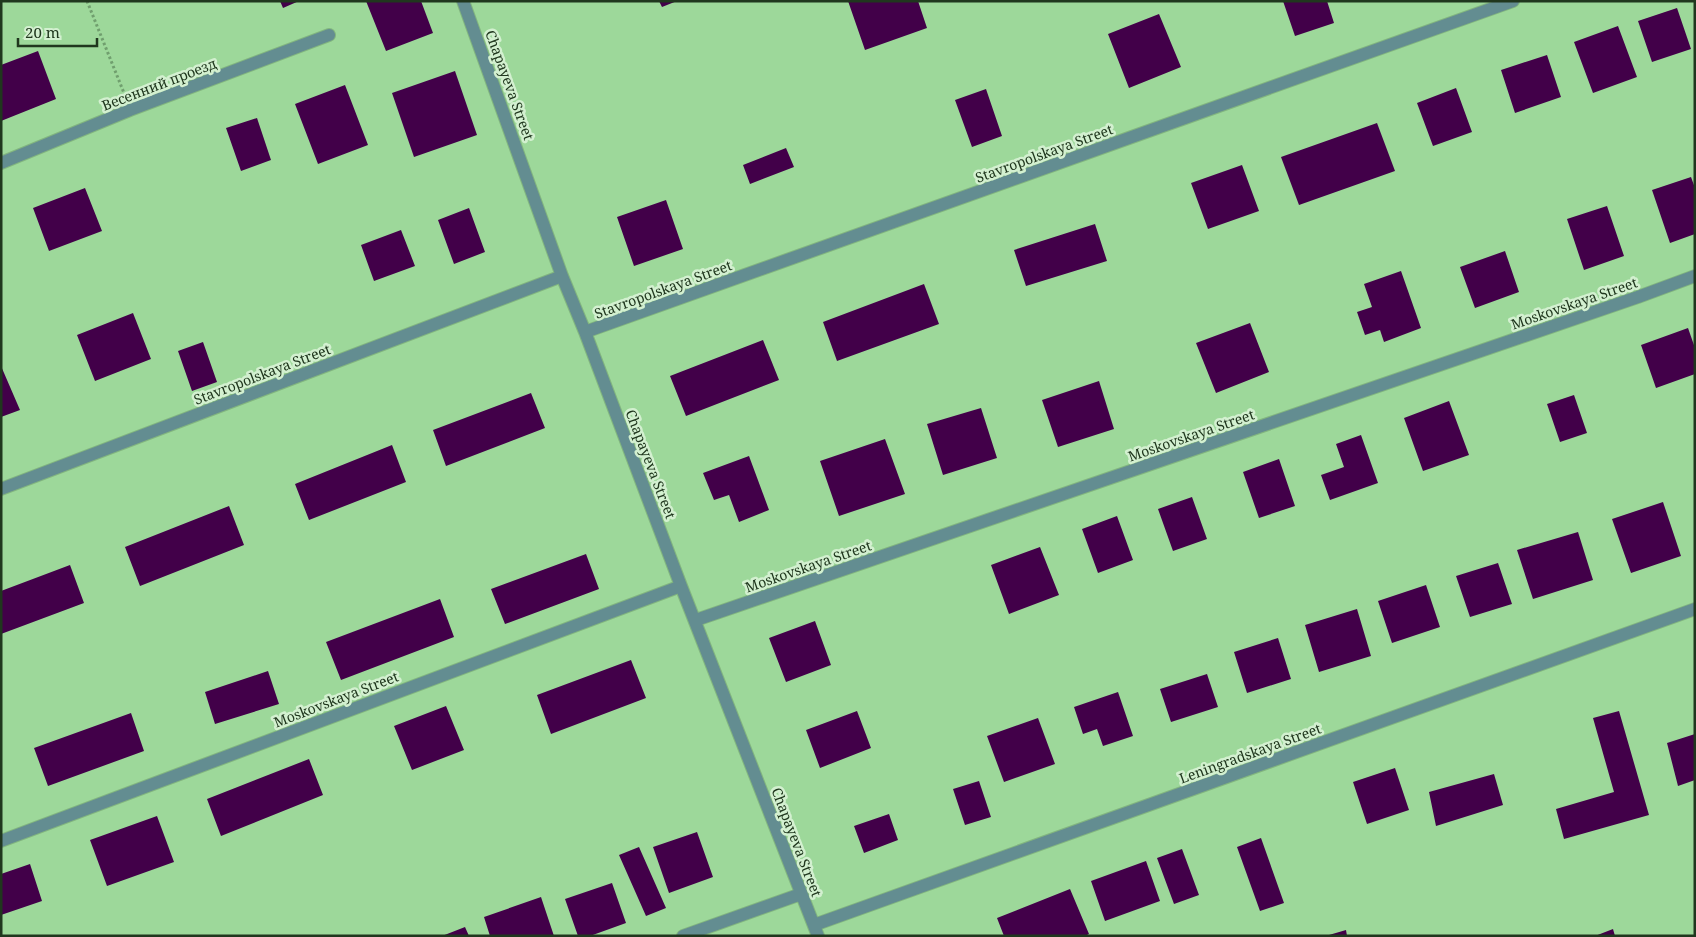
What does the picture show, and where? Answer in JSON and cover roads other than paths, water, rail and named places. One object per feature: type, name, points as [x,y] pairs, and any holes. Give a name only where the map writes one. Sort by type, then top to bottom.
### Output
[{"type":"street","name":"Chapayeva Street","points":[[463,1],[562,276],[586,332],[681,586],[696,620],[816,930]]},
{"type":"street","name":"Stavropolskaya Street","points":[[586,332],[1514,1]]},
{"type":"street","name":"Весенний проезд","points":[[1,163],[130,110],[328,35]]},
{"type":"street","name":"Stavropolskaya Street","points":[[1,489],[562,276]]},
{"type":"street","name":"Moskovskaya Street","points":[[696,620],[1610,307],[1695,276]]},
{"type":"street","name":"Moskovskaya Street","points":[[1,841],[681,586]]},
{"type":"street","name":"Leningradskaya Street","points":[[816,930],[1695,609]]},
{"type":"street","points":[[683,936],[801,894]]}]
